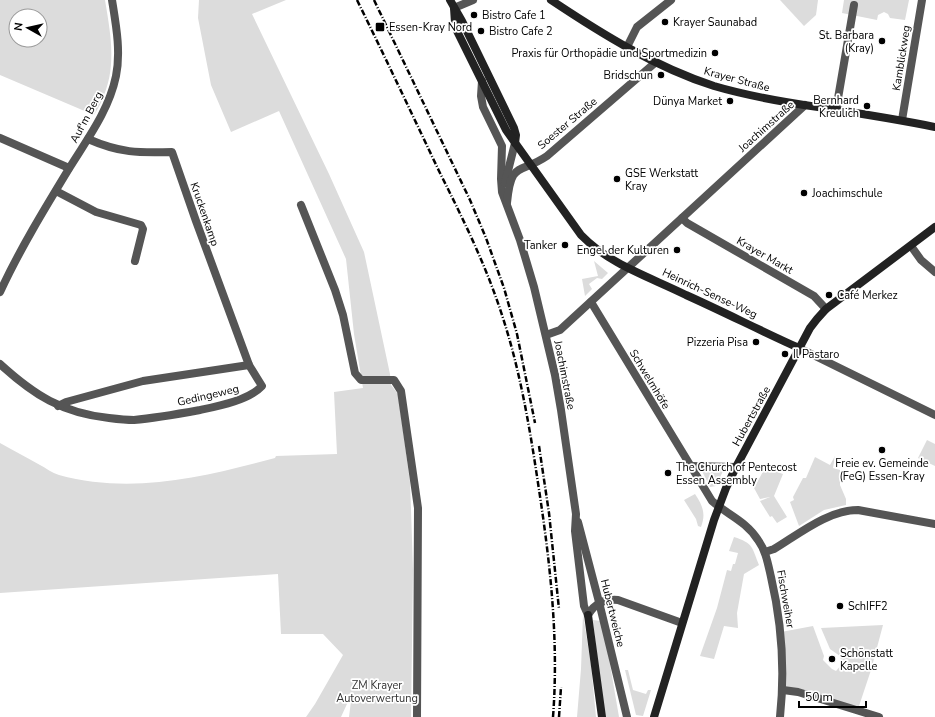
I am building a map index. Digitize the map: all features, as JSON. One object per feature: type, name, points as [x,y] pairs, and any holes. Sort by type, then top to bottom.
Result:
[{"type":"main road","name":"Heinrich-Sense-Weg","points":[[450,0],[462,21],[514,128],[516,135],[515,143]]},
{"type":"main road","name":"Krayer Straße","points":[[551,0],[595,29],[627,47],[683,74],[715,86],[754,96],[902,120],[935,127]]},
{"type":"main road","name":"Heinrich-Sense-Weg","points":[[454,8],[456,28],[506,130],[581,236],[590,245],[613,261],[750,324],[787,338],[800,348]]},
{"type":"main road","name":"Hubertstraße","points":[[654,717],[719,507],[736,467],[810,328],[826,309],[935,227]]},
{"type":"main road","name":"Joachimstraße","points":[[588,615],[602,717]]},
{"type":"street","name":"Auf'm Berg","points":[[0,292],[22,248],[69,168],[88,139],[108,102],[118,62],[117,36],[112,0]]},
{"type":"street","points":[[454,8],[473,0]]},
{"type":"street","points":[[627,47],[638,27],[671,0]]},
{"type":"street","name":"Kamblickweg","points":[[902,120],[922,0]]},
{"type":"street","points":[[836,110],[854,5]]},
{"type":"street","name":"Soester Straße","points":[[507,206],[511,177],[519,169],[547,156],[656,62]]},
{"type":"street","name":"Heinrich-Sense-Weg","points":[[482,81],[481,96],[483,107],[502,146],[502,154]]},
{"type":"street","name":"Joachimstraße","points":[[588,615],[584,606],[575,531],[576,514],[561,410],[546,335],[560,330],[805,105]]},
{"type":"street","points":[[0,138],[69,168]]},
{"type":"street","name":"Kruckenkamp","points":[[88,139],[118,150],[172,152],[249,365]]},
{"type":"street","name":"Soester Straße","points":[[507,206],[505,186],[506,177],[515,143]]},
{"type":"street","name":"Soester Straße","points":[[502,154],[502,192],[520,240],[546,335]]},
{"type":"street","points":[[56,191],[96,212],[140,225],[143,229],[143,233],[135,261]]},
{"type":"street","points":[[301,205],[335,290],[343,315],[356,373],[361,380],[394,380],[401,390],[418,508],[417,717]]},
{"type":"street","name":"Krayer Markt","points":[[682,218],[687,223],[814,296],[826,309]]},
{"type":"street","points":[[911,246],[921,260],[935,272]]},
{"type":"street","name":"Schwelmhöfe","points":[[591,302],[712,501],[719,507]]},
{"type":"street","points":[[816,307],[826,309]]},
{"type":"street","name":"Heinrich-Sense-Weg","points":[[800,348],[935,415]]},
{"type":"street","name":"Gedingeweg","points":[[0,364],[34,393],[58,406],[75,412],[98,417],[133,420],[166,416],[207,408],[247,397],[256,392],[262,386],[249,365],[143,381],[66,402],[58,406]]},
{"type":"street","points":[[691,466],[736,467]]},
{"type":"street","name":"Fischweiher","points":[[719,507],[740,520],[758,539],[765,552],[776,598],[783,655],[783,690],[780,717]]},
{"type":"street","points":[[765,552],[774,549],[833,514],[849,510],[858,510],[935,524]]},
{"type":"street","name":"Hubertweiche","points":[[576,514],[627,717]]},
{"type":"street","points":[[588,615],[599,602],[611,599],[618,600],[682,623]]},
{"type":"street","points":[[783,690],[798,692],[878,717]]},
{"type":"green space","points":[[0,0],[105,0],[111,48],[110,71],[103,98],[94,115],[0,75]]},
{"type":"green space","name":"ZM Krayer Autoverwertung","points":[[199,0],[286,0],[252,14],[329,174],[364,252],[390,374],[391,385],[398,394],[410,482],[413,570],[411,717],[349,717],[352,693],[341,717],[306,717],[343,655],[323,634],[281,634],[278,574],[0,593],[0,443],[51,472],[86,481],[141,483],[195,477],[275,458],[276,456],[337,454],[334,392],[363,388],[354,334],[346,259],[279,111],[231,132],[211,85],[198,18]]},
{"type":"green space","points":[[780,0],[818,0],[816,15],[804,26]]},
{"type":"green space","points":[[844,0],[909,0],[905,20],[890,18],[888,14],[884,12],[878,15],[877,20],[842,13]]},
{"type":"green space","points":[[594,261],[608,273],[602,279],[597,278],[589,284],[592,289],[585,296],[582,279],[598,276]]},
{"type":"green space","points":[[927,440],[935,444],[935,466],[918,458]]},
{"type":"green space","points":[[835,456],[833,468],[840,470],[840,485],[846,499],[846,505],[824,510],[799,526],[790,502],[794,500],[793,497],[803,478],[806,478],[815,457],[830,465]]},
{"type":"green space","points":[[765,468],[783,474],[774,496],[787,517],[777,523],[772,516],[770,517],[760,501],[770,497],[760,499],[754,488]]},
{"type":"green space","points":[[702,471],[723,471],[716,486],[710,487]]},
{"type":"green space","points":[[695,494],[703,510],[703,522],[701,527],[698,526],[696,519],[684,500]]},
{"type":"green space","points":[[734,537],[745,541],[751,546],[759,565],[744,574],[737,613],[738,628],[724,626],[714,659],[700,656],[717,608],[727,570],[731,571],[733,564],[735,564],[738,553],[729,551]]},
{"type":"green space","points":[[583,614],[591,665],[596,717],[577,717],[581,669]]},
{"type":"green space","points":[[593,620],[601,621],[619,717],[604,717]]},
{"type":"green space","points":[[883,625],[871,670],[858,709],[784,690],[781,632],[813,626],[824,656],[823,660],[836,671],[842,664],[840,656],[830,649],[821,628]]},
{"type":"green space","points":[[625,670],[628,670],[633,690],[646,694],[648,690],[651,690],[643,716],[636,715]]},
{"type":"railway","points":[[357,0],[479,254],[506,328],[518,372],[531,438],[550,571],[555,658],[553,717]]},
{"type":"railway","points":[[374,0],[470,200],[486,238],[504,288],[517,334],[535,423]]},
{"type":"railway","points":[[539,446],[549,513],[559,609]]},
{"type":"railway","points":[[559,717],[561,687]]},
{"type":"place","name":"Bistro Cafe 1","points":[[474,15]]},
{"type":"place","name":"Krayer Saunabad","points":[[665,22]]},
{"type":"place","name":"Essen-Kray Nord","points":[[380,27]]},
{"type":"place","name":"Bistro Cafe 2","points":[[481,31]]},
{"type":"place","name":"St. Barbara (Kray)","points":[[882,41]]},
{"type":"place","name":"Praxis für Orthopädie und Sportmedizin","points":[[715,53]]},
{"type":"place","name":"Bridschun","points":[[661,75]]},
{"type":"place","name":"Dünya Market","points":[[730,101]]},
{"type":"place","name":"Bernhard Kreulich","points":[[867,106]]},
{"type":"place","name":"GSE Werkstatt Kray","points":[[617,179]]},
{"type":"place","name":"Joachimschule","points":[[804,193]]},
{"type":"place","name":"Tanker","points":[[565,245]]},
{"type":"place","name":"Engel der Kulturen","points":[[677,250]]},
{"type":"place","name":"Café Merkez","points":[[829,295]]},
{"type":"place","name":"Pizzeria Pisa","points":[[756,342]]},
{"type":"place","name":"Il Pastaro","points":[[785,354]]},
{"type":"place","name":"Freie ev. Gemeinde (FeG) Essen-Kray","points":[[882,450]]},
{"type":"place","name":"The Church of Pentecost Essen Assembly","points":[[668,473]]},
{"type":"place","name":"SchIFF2","points":[[840,606]]},
{"type":"place","name":"Schönstatt Kapelle","points":[[832,659]]}]
